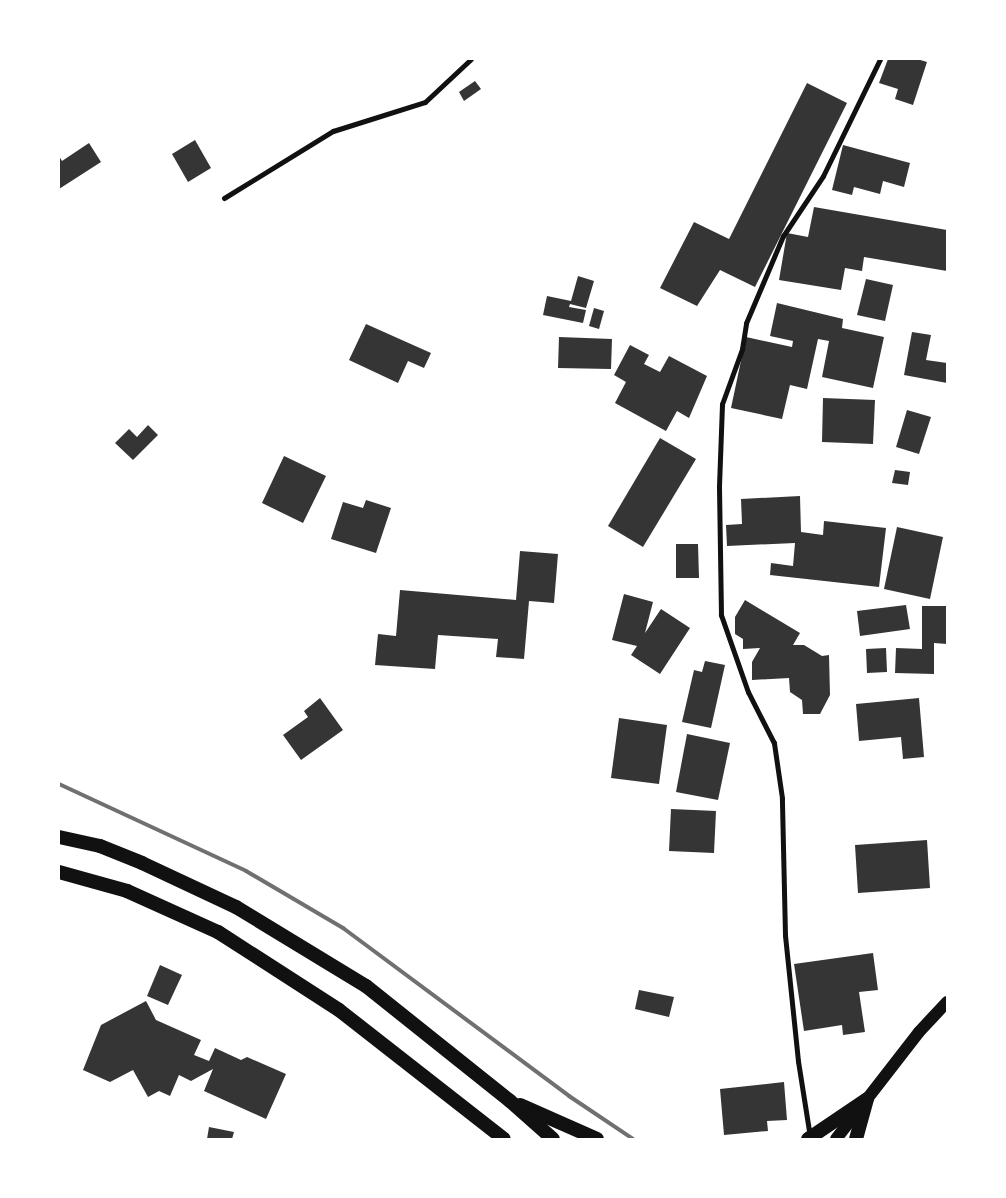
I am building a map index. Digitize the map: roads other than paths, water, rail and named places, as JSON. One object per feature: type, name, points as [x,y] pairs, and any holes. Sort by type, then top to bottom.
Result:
[{"type":"highway","points":[[59,836],[100,846],[142,863],[236,907],[366,986],[510,1101],[553,1139]]},
{"type":"highway","points":[[59,872],[128,891],[218,932],[339,1010],[504,1139]]},
{"type":"highway","points":[[809,1138],[867,1100]]},
{"type":"highway","points":[[856,1139],[867,1100]]},
{"type":"highway","points":[[510,1101],[597,1139]]},
{"type":"main road","points":[[836,1139],[920,1032],[947,1002]]},
{"type":"street","points":[[224,198],[333,132],[425,102],[471,59]]},
{"type":"street","points":[[809,1138],[798,1061],[785,935],[782,798],[774,744],[748,692],[721,615],[719,486],[722,404],[742,349],[746,324],[783,236],[823,176],[880,59]]},
{"type":"railway","points":[[59,784],[246,871],[343,928],[569,1096],[633,1139]]}]
